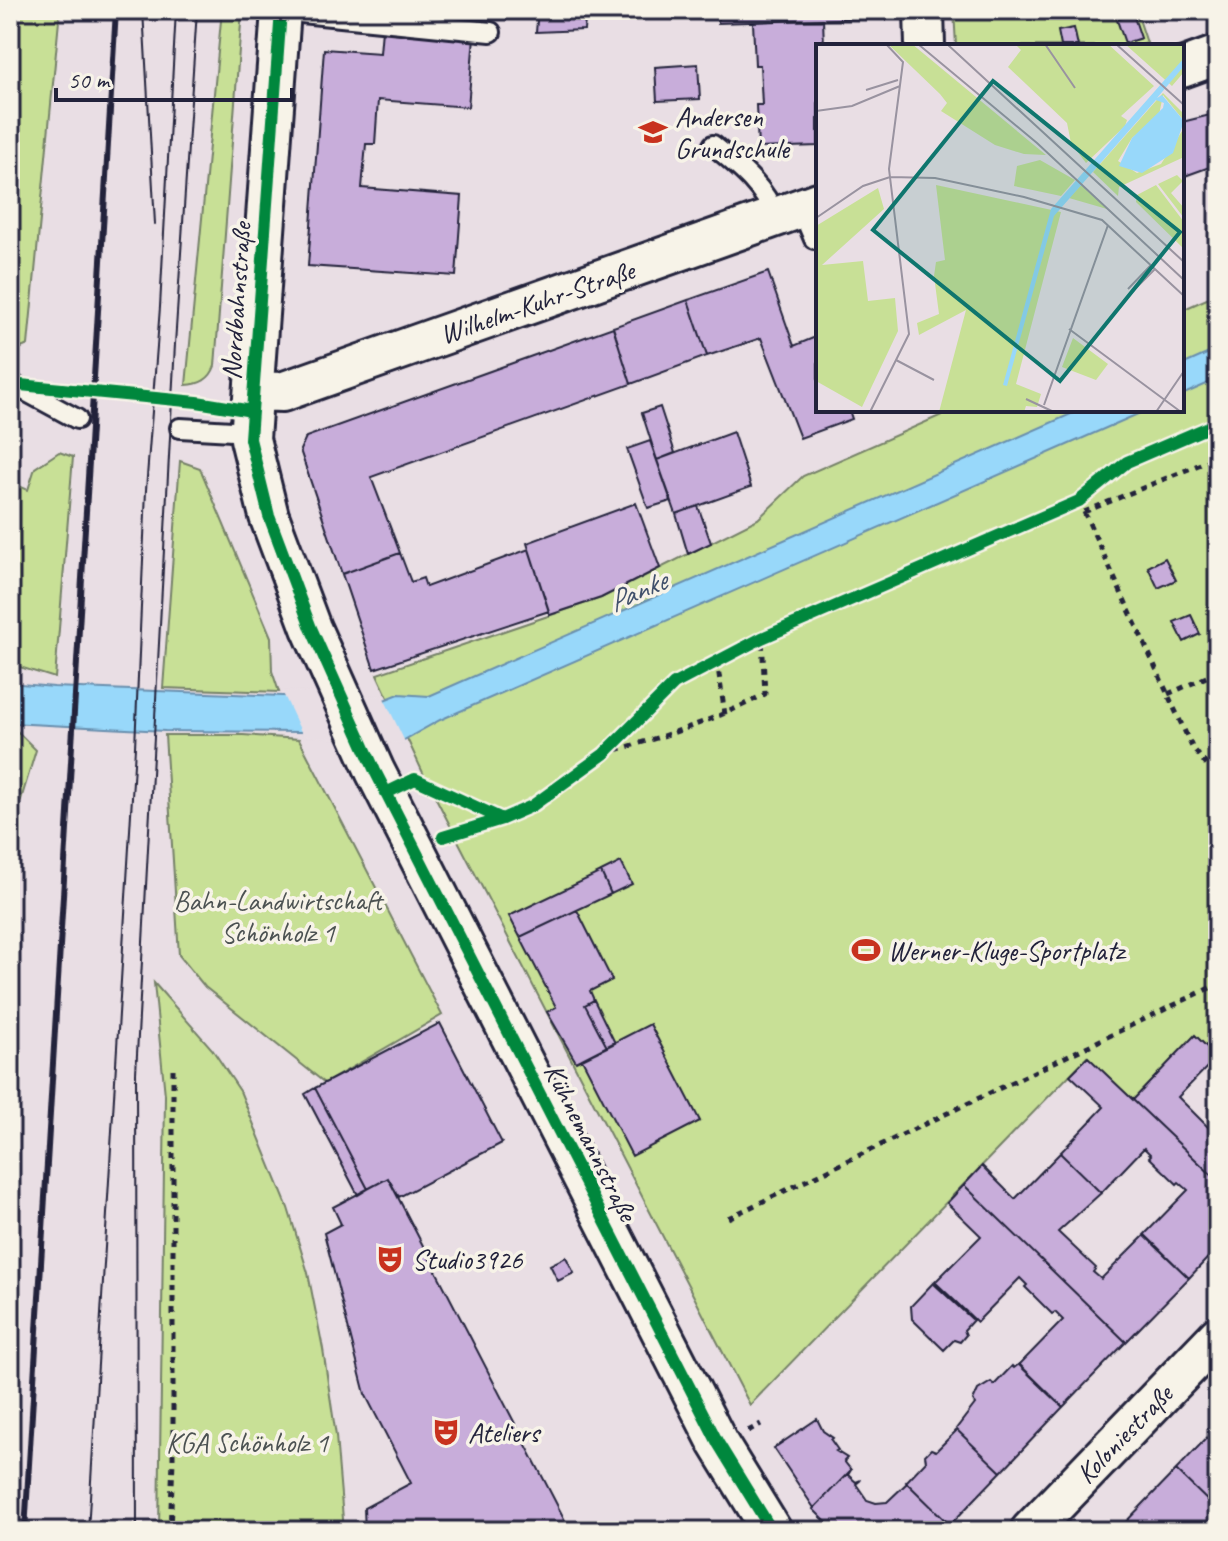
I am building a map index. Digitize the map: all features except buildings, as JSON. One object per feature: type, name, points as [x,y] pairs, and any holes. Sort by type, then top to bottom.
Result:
[{"type":"street","name":"Nordbahnstraße","points":[[281,10],[250,432],[269,516],[331,677]]},
{"type":"street","points":[[924,10],[925,44]]},
{"type":"street","points":[[1184,67],[1218,55]]},
{"type":"street","name":"Wilhelm-Kuhr-Straße","points":[[254,391],[282,392],[802,217]]},
{"type":"street","name":"Kühnemannstraße","points":[[331,677],[381,782],[718,1443],[772,1531]]},
{"type":"street","name":"Koloniestraße","points":[[1030,1531],[1218,1336]]},
{"type":"lane","points":[[281,10],[491,32]]},
{"type":"lane","points":[[713,145],[758,184],[768,198],[802,217]]},
{"type":"lane","points":[[14,385],[77,419]]},
{"type":"lane","points":[[180,428],[250,432]]},
{"type":"path","points":[[443,837],[502,819],[532,806],[604,754],[674,684],[717,661],[762,638],[1079,501],[1127,462],[1218,423]]},
{"type":"path","points":[[1084,512],[1218,457]]},
{"type":"path","points":[[1079,501],[1192,747],[1218,779]]},
{"type":"path","points":[[604,754],[725,715],[765,694],[762,638]]},
{"type":"path","points":[[717,661],[725,715]]},
{"type":"path","points":[[1168,694],[1218,672]]},
{"type":"path","points":[[381,782],[415,779],[502,819]]},
{"type":"path","points":[[728,1218],[1218,984]]},
{"type":"path","points":[[170,1531],[173,1461],[173,1069]]},
{"type":"path","points":[[748,1431],[761,1424]]},
{"type":"green space","points":[[10,10],[60,10],[28,345],[10,353]]},
{"type":"green space","points":[[222,10],[242,10],[215,366],[204,380],[186,385]]},
{"type":"green space","points":[[954,10],[1136,10],[1147,43],[1144,44],[956,44]]},
{"type":"green space","name":"Werner-Kluge-Sportplatz","points":[[1218,294],[1218,1044],[1212,1051],[1195,1036],[1133,1100],[1087,1057],[750,1405],[424,775],[377,674],[601,598],[758,519],[803,476],[948,412],[1184,412],[1184,309]]},
{"type":"green space","points":[[59,452],[73,457],[55,678],[10,664],[10,482],[28,490],[35,468]]},
{"type":"green space","points":[[180,461],[200,468],[271,637],[272,671],[279,692],[163,688]]},
{"type":"green space","points":[[10,730],[16,730],[36,750],[10,836]]},
{"type":"green space","name":"Bahn-Landwirtschaft Schönholz 1","points":[[165,735],[299,739],[442,1015],[325,1083],[205,987],[179,955]]},
{"type":"green space","name":"KGA Schönholz 1","points":[[154,983],[212,1049],[240,1091],[288,1208],[308,1273],[323,1349],[336,1436],[344,1531],[159,1531],[165,1095]]},
{"type":"water","points":[[1218,349],[1218,379],[1184,394],[1184,364]]},
{"type":"water","points":[[1075,412],[1142,412],[440,720],[404,740],[301,732],[165,731],[10,723],[10,683],[384,700],[399,694],[429,696]]},
{"type":"pier","points":[[282,691],[383,696],[406,744],[303,736]]},
{"type":"tram line","points":[[143,10],[155,224]]},
{"type":"tram line","points":[[88,1531],[176,10]]},
{"type":"tram line","points":[[137,1531],[136,1073],[175,344],[197,10]]},
{"type":"railway","points":[[25,1531],[116,10]]},
{"type":"cycle path","points":[[281,10],[250,439],[269,516],[311,628],[375,771],[718,1443],[772,1531]]},
{"type":"cycle path","points":[[10,384],[197,402],[252,411]]},
{"type":"cycle path","points":[[443,837],[502,819],[532,806],[604,754],[674,684],[762,638],[1079,501],[1127,462],[1218,423]]},
{"type":"cycle path","points":[[386,793],[415,779],[502,819]]},
{"type":"place","name":"Andersen Grundschule","points":[[653,132]]},
{"type":"place","name":"Werner-Kluge-Sportplatz","points":[[866,950]]},
{"type":"place","name":"Studio3926","points":[[390,1259]]},
{"type":"place","name":"Ateliers","points":[[446,1432]]},
{"type":"water label","name":"Panke","points":[[637,591]]}]
